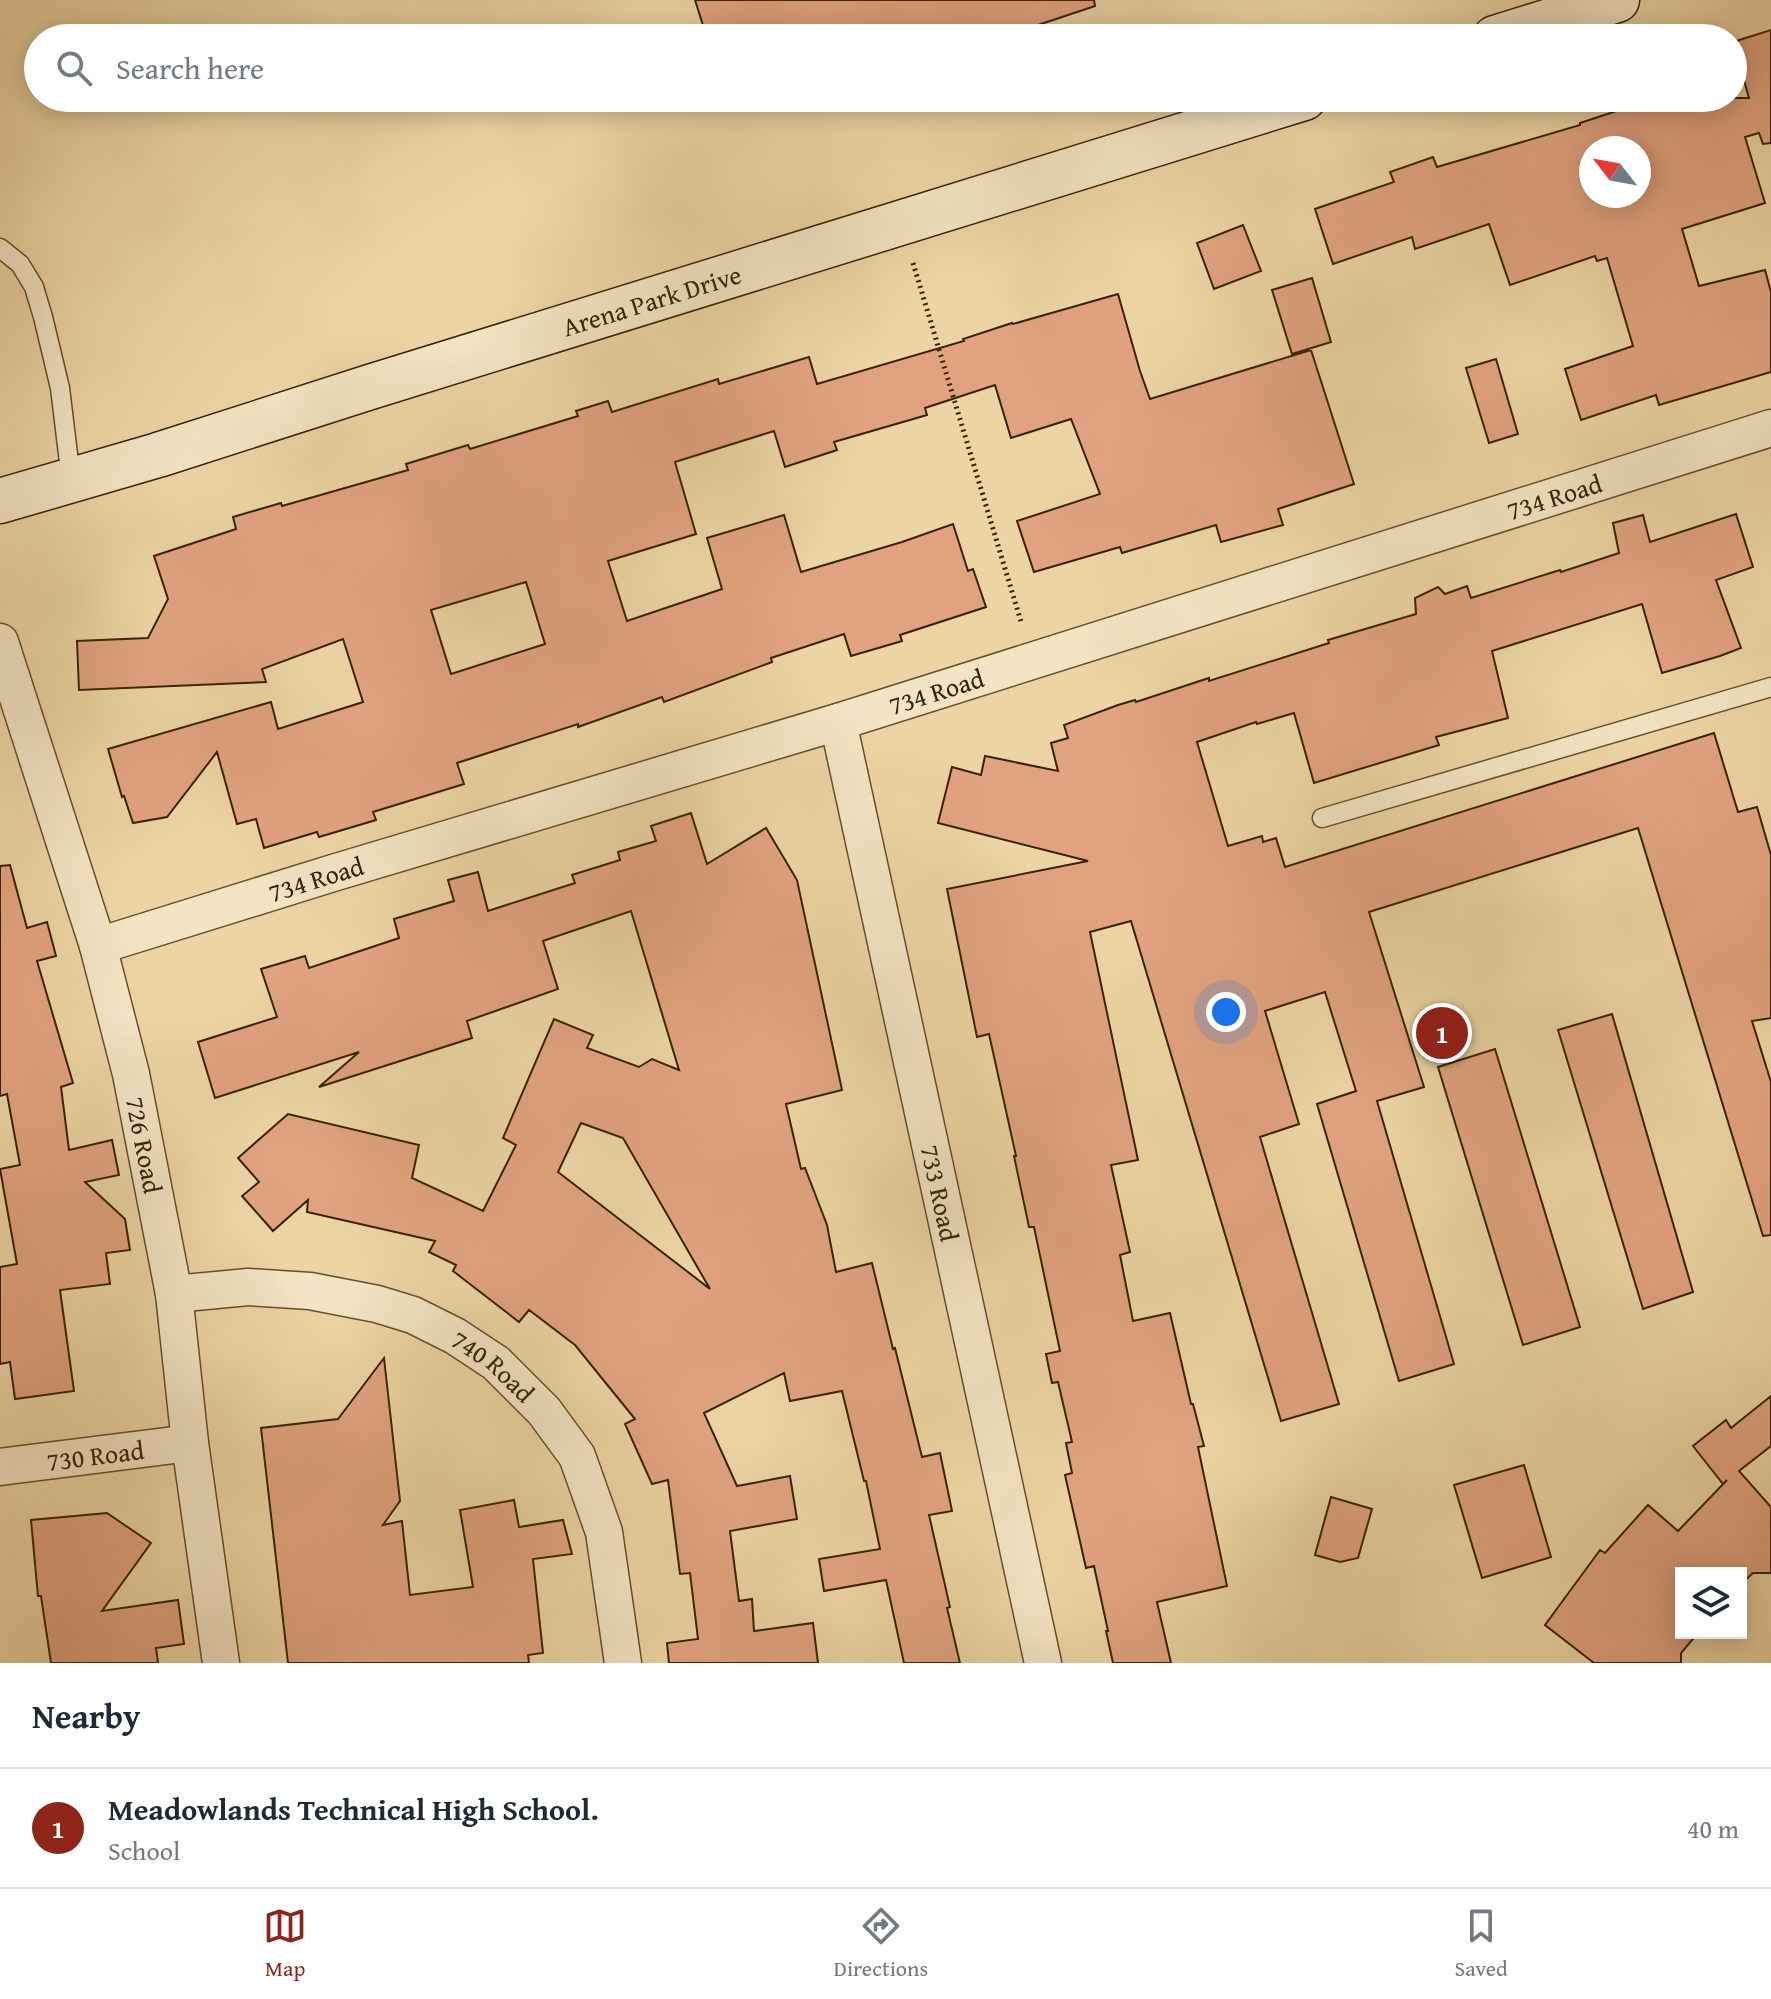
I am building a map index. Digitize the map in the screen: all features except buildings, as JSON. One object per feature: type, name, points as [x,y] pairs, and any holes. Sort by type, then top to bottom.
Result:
[{"type":"street","points":[[1540,24],[1617,0]]},
{"type":"street","name":"Arena Park Drive","points":[[0,501],[158,455],[1259,112]]},
{"type":"street","name":"734 Road","points":[[98,946],[838,722],[1771,428]]},
{"type":"street","name":"726 Road","points":[[0,642],[98,946],[131,1074],[174,1294],[190,1443],[221,1663]]},
{"type":"street","name":"733 Road","points":[[838,722],[1043,1663]]},
{"type":"street","name":"740 Road","points":[[174,1294],[248,1287],[310,1291],[377,1304],[413,1315],[455,1336],[496,1363],[544,1411],[577,1456],[604,1532],[623,1663]]},
{"type":"street","name":"730 Road","points":[[0,1467],[190,1443]]},
{"type":"lane","points":[[0,248],[20,264],[34,287],[60,388],[71,479]]},
{"type":"lane","points":[[1322,818],[1771,687]]},
{"type":"path","points":[[901,223],[1033,660]]},
{"type":"place","name":"Meadowlands Technical High School.","points":[[1442,1033]]}]
